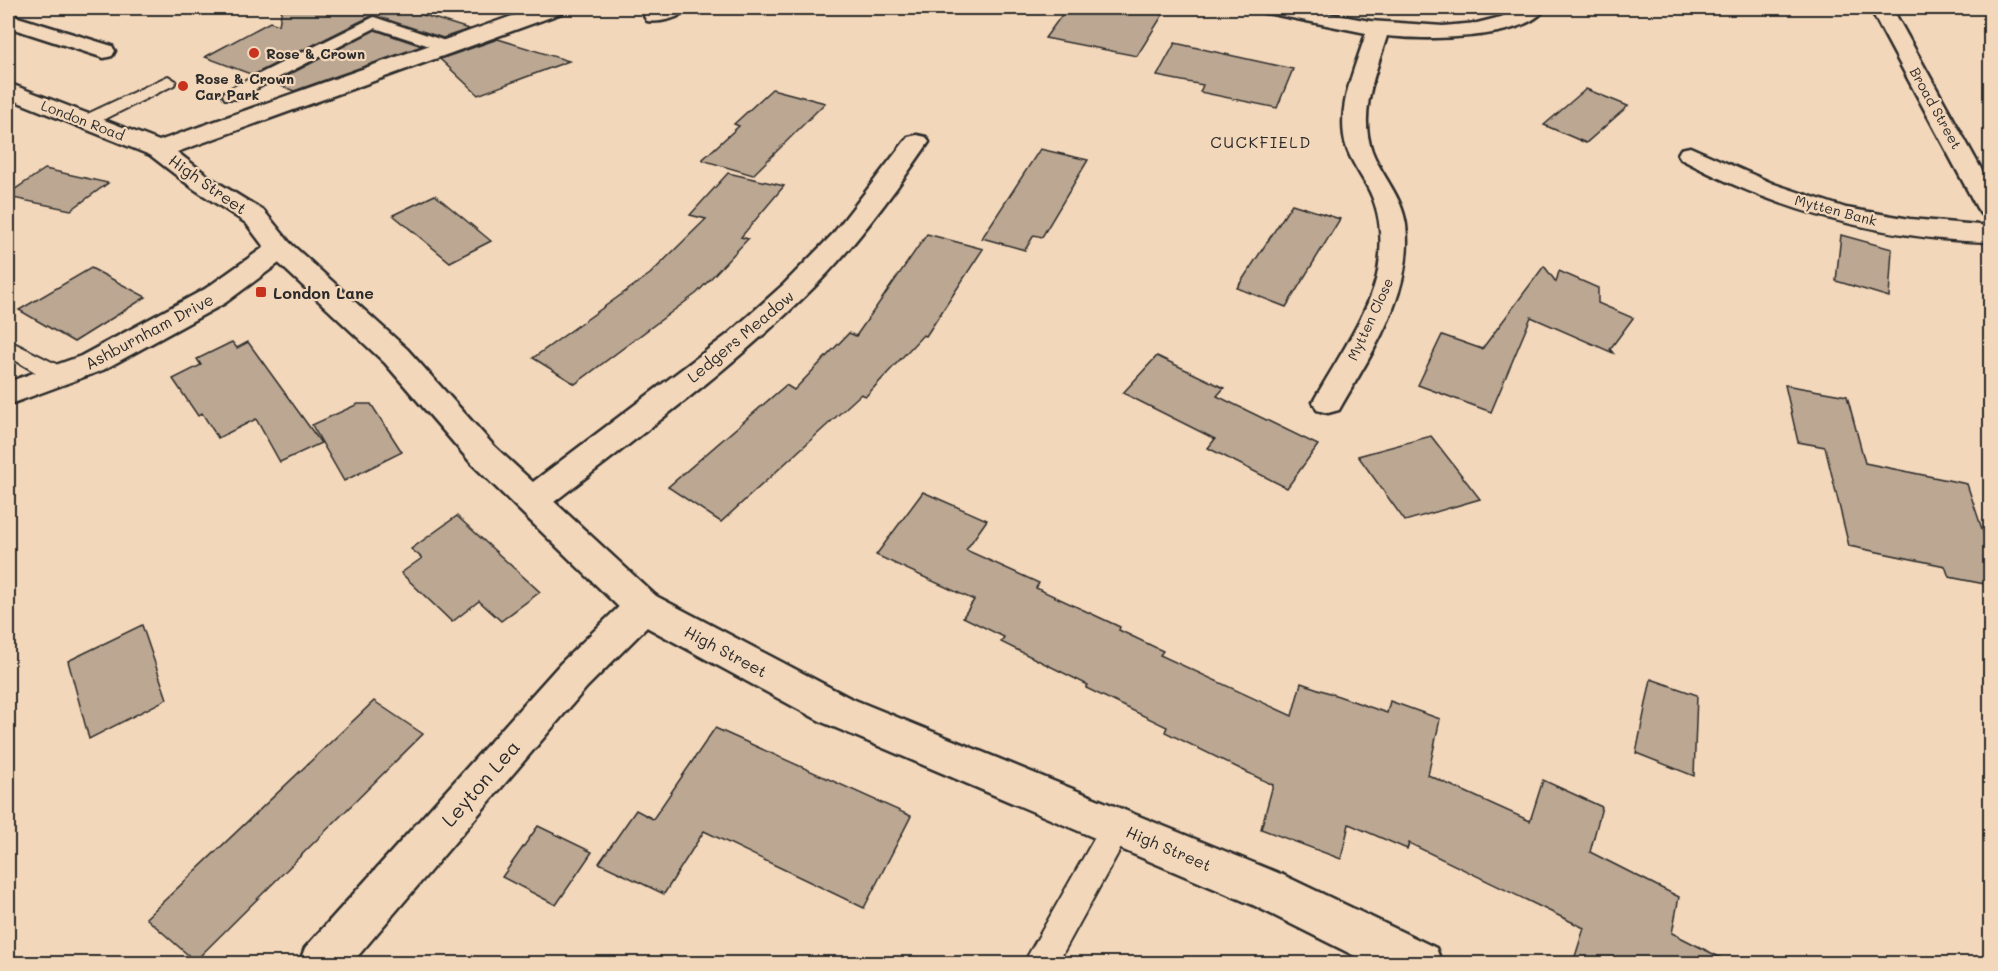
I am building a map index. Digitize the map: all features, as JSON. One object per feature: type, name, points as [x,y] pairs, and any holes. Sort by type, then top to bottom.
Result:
[{"type":"street","points":[[159,150],[554,8]]},
{"type":"street","points":[[655,16],[678,8]]},
{"type":"street","points":[[1272,8],[1378,27],[1432,32],[1472,32],[1500,26],[1535,8]]},
{"type":"street","name":"Broad Street","points":[[1881,8],[1990,208]]},
{"type":"street","points":[[8,20],[104,51]]},
{"type":"street","name":"Mytten Close","points":[[1328,402],[1361,342],[1391,274],[1392,220],[1383,192],[1361,152],[1354,132],[1354,112],[1378,27]]},
{"type":"street","name":"London Road","points":[[8,90],[159,150]]},
{"type":"street","name":"Ledgers Meadow","points":[[533,500],[737,342],[794,291],[842,241],[917,142]]},
{"type":"street","name":"High Street","points":[[159,150],[202,184],[255,217],[280,249],[396,356],[483,454],[643,607],[836,710],[1268,890],[1420,963]]},
{"type":"street","name":"Mytten Bank","points":[[1690,154],[1729,176],[1829,212],[1899,226],[1990,234]]},
{"type":"street","name":"Ashburnham Drive","points":[[8,394],[92,363],[215,296],[280,249]]},
{"type":"street","name":"Leyton Lea","points":[[321,963],[574,675],[643,607]]},
{"type":"lane","points":[[231,95],[374,22],[448,47]]},
{"type":"lane","points":[[87,122],[168,81]]},
{"type":"lane","points":[[8,347],[60,376]]},
{"type":"lane","points":[[1039,963],[1118,826]]},
{"type":"building","points":[[282,8],[401,8],[469,29],[443,38],[373,15],[253,75],[205,57],[270,22],[279,25]]},
{"type":"building","points":[[1067,8],[1094,8],[1121,13],[1128,8],[1167,8],[1137,56],[1045,38]]},
{"type":"building","points":[[375,30],[422,46],[294,91],[273,83]]},
{"type":"building","points":[[498,39],[569,61],[478,95],[440,59]]},
{"type":"building","points":[[1175,43],[1293,69],[1277,108],[1200,92],[1203,85],[1157,76]]},
{"type":"building","points":[[772,89],[825,103],[753,175],[702,160],[739,126],[734,124]]},
{"type":"building","points":[[1586,89],[1628,106],[1586,143],[1544,125]]},
{"type":"building","points":[[1040,149],[1088,160],[1042,237],[1034,235],[1025,250],[982,238]]},
{"type":"building","points":[[45,169],[108,183],[71,210],[8,197],[8,194]]},
{"type":"building","points":[[728,173],[784,186],[741,237],[748,239],[697,293],[575,384],[533,358],[650,274],[706,219],[690,215]]},
{"type":"building","points":[[435,195],[491,241],[450,262],[393,215]]},
{"type":"building","points":[[1292,204],[1340,219],[1286,307],[1237,288]]},
{"type":"building","points":[[927,234],[983,249],[926,336],[923,335],[866,396],[861,394],[721,522],[668,487],[786,385],[794,390],[849,333],[856,336]]},
{"type":"building","points":[[1841,235],[1892,249],[1889,297],[1836,281]]},
{"type":"building","points":[[1544,266],[1556,282],[1559,271],[1598,288],[1598,303],[1633,318],[1610,349],[1613,353],[1531,317],[1491,412],[1418,385],[1442,335],[1482,349]]},
{"type":"building","points":[[91,268],[146,297],[74,342],[19,310]]},
{"type":"building","points":[[232,342],[237,348],[248,342],[321,443],[280,462],[256,419],[218,438],[202,413],[198,416],[173,379],[201,365],[197,359]]},
{"type":"building","points":[[1157,356],[1224,388],[1217,396],[1318,445],[1287,488],[1208,448],[1215,439],[1123,393]]},
{"type":"building","points":[[1785,385],[1847,396],[1865,463],[1967,484],[1990,553],[1990,585],[1949,577],[1945,566],[1849,546],[1825,447],[1798,442]]},
{"type":"building","points":[[358,404],[371,404],[402,452],[344,481],[312,425]]},
{"type":"building","points":[[1431,436],[1480,499],[1405,521],[1358,456]]},
{"type":"building","points":[[923,492],[987,520],[966,550],[1039,583],[1036,588],[1120,627],[1119,630],[1163,651],[1160,655],[1292,716],[1301,683],[1387,713],[1390,701],[1440,719],[1428,775],[1530,821],[1543,780],[1602,807],[1590,852],[1679,897],[1672,933],[1731,963],[1573,963],[1584,928],[1409,843],[1407,849],[1349,824],[1341,859],[1261,829],[1273,785],[1165,732],[1167,727],[1086,688],[1088,685],[1001,642],[1004,637],[963,617],[974,600],[876,555]]},
{"type":"building","points":[[457,516],[540,592],[501,621],[479,601],[452,622],[401,573],[422,558],[411,549]]},
{"type":"building","points":[[142,625],[167,699],[89,739],[68,661]]},
{"type":"building","points":[[1651,679],[1697,695],[1694,776],[1636,753]]},
{"type":"building","points":[[374,701],[423,734],[195,961],[146,918]]},
{"type":"building","points":[[715,728],[911,816],[864,908],[704,831],[664,894],[599,863],[636,810],[653,819]]},
{"type":"building","points":[[538,826],[592,852],[556,905],[502,877]]},
{"type":"place","name":"Rose & Crown","points":[[254,53]]},
{"type":"place","name":"Rose & Crown Car Park","points":[[183,86]]},
{"type":"place","name":"London Lane","points":[[261,292]]},
{"type":"district","name":"CUCKFIELD","points":[[1261,141]]}]
